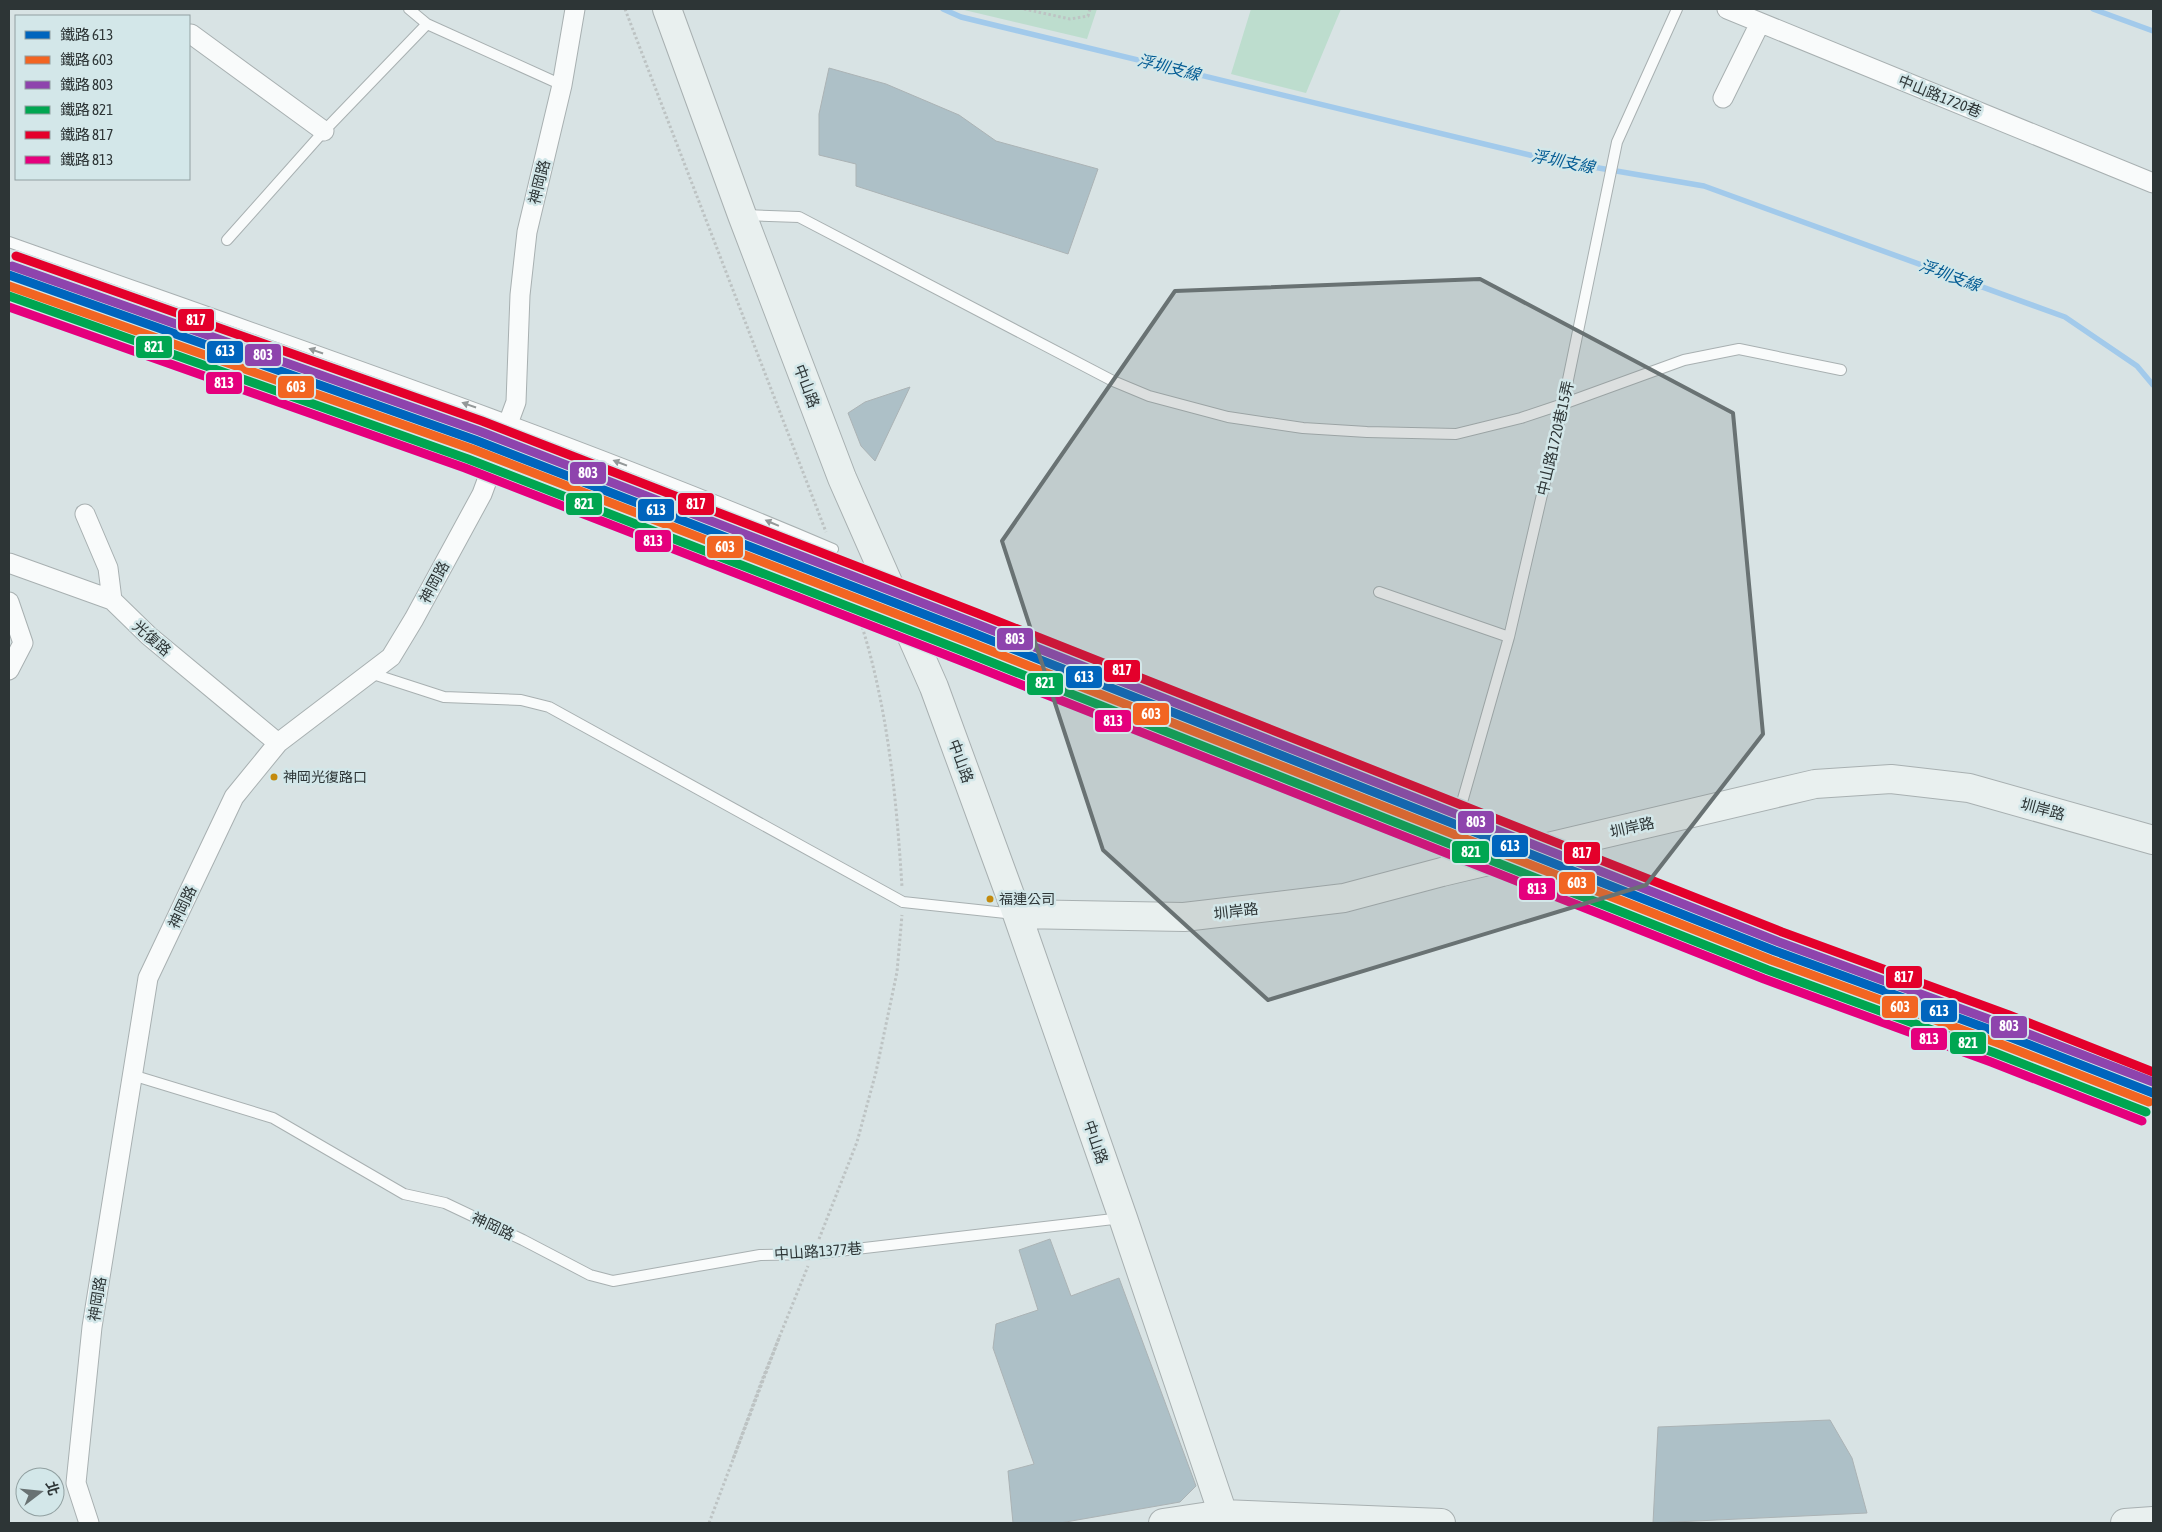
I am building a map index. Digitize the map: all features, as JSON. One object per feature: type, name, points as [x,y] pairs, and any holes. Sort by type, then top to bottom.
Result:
[{"type":"street","name":"神岡路","points":[[88,1523],[76,1484],[92,1326],[148,978],[234,797],[278,744],[391,657],[414,619],[482,494],[516,402],[520,295],[527,232],[562,85],[575,9]]},
{"type":"street","name":"中山路","points":[[667,9],[742,215],[842,478],[934,686],[1017,914],[1225,1519]]},
{"type":"street","name":"中山路1720巷","points":[[1727,9],[2153,183]]},
{"type":"street","points":[[1723,98],[1760,23]]},
{"type":"street","points":[[191,34],[324,131]]},
{"type":"street","points":[[85,514],[108,568],[112,600]]},
{"type":"street","name":"光復路","points":[[9,563],[112,600],[149,636],[278,744]]},
{"type":"street","points":[[9,602],[23,643],[9,670]]},
{"type":"street","name":"圳岸路","points":[[1017,914],[1184,916],[1344,898],[1442,872],[1815,784],[1891,779],[1969,788],[2153,840]]},
{"type":"street","points":[[1163,1523],[1225,1519],[1442,1523]]},
{"type":"street","points":[[2125,1523],[2153,1521]]},
{"type":"lane","points":[[408,9],[427,24],[562,85]]},
{"type":"lane","name":"中山路1720巷15弄","points":[[1442,872],[1509,637],[1563,404],[1617,142],[1677,9]]},
{"type":"lane","points":[[227,240],[324,131],[427,24]]},
{"type":"lane","points":[[742,215],[799,218],[1113,381],[1149,396],[1228,417],[1303,428],[1456,434],[1521,418],[1684,360],[1739,349],[1840,370]]},
{"type":"lane","points":[[9,242],[510,420],[760,518],[833,549]]},
{"type":"lane","points":[[9,287],[495,460],[852,596]]},
{"type":"lane","points":[[1379,592],[1509,637]]},
{"type":"lane","points":[[370,674],[444,698],[521,700],[549,707],[903,902],[1017,914]]},
{"type":"lane","name":"神岡路","points":[[132,1075],[273,1118],[404,1194],[445,1203],[523,1240]]},
{"type":"lane","name":"中山路1377巷","points":[[523,1240],[590,1275],[613,1281],[760,1255],[813,1254],[1123,1218]]},
{"type":"path","points":[[625,9],[811,492]]},
{"type":"path","points":[[1024,9],[1070,19],[1088,16],[1090,9]]},
{"type":"path","points":[[813,1254],[857,1142],[876,1072],[897,972],[903,902],[893,775],[881,694],[866,635]]},
{"type":"path","points":[[779,1338],[733,1459],[762,1380],[779,1338],[803,1280]]},
{"type":"path","points":[[708,1523],[779,1338]]},
{"type":"highlighted area","points":[[1480,279],[1733,413],[1763,734],[1646,885],[1268,1000],[1103,850],[1002,541],[1175,291]]},
{"type":"green space","points":[[960,9],[1097,9],[1087,39]]},
{"type":"green space","points":[[1251,9],[1341,9],[1306,93],[1231,74]]},
{"type":"building","points":[[829,68],[886,84],[959,115],[996,141],[1098,169],[1068,254],[856,186],[856,164],[819,155],[819,114]]},
{"type":"building","points":[[910,387],[875,461],[861,446],[848,413],[865,402]]},
{"type":"building","points":[[1050,1239],[1071,1296],[1119,1278],[1196,1486],[1180,1502],[1060,1523],[1013,1523],[1008,1471],[1034,1464],[993,1348],[996,1324],[1038,1310],[1019,1250]]},
{"type":"building","points":[[1830,1420],[1852,1458],[1867,1513],[1653,1523],[1658,1427]]},
{"type":"waterway","name":"浮圳支線","points":[[943,9],[961,17],[1546,159],[1704,186],[2065,317],[2137,366],[2153,385]]},
{"type":"waterway","points":[[2093,9],[2153,31]]},
{"type":"rail line","name":"817","points":[[16,256],[482,421],[977,613],[1782,932],[2009,1015],[2153,1072]]},
{"type":"rail line","name":"803","points":[[12,266],[479,431],[974,623],[1779,942],[2153,1082]]},
{"type":"rail line","name":"613","points":[[9,275],[475,440],[970,632],[1775,951],[2002,1034],[2153,1093]]},
{"type":"rail line","name":"603","points":[[9,286],[472,449],[966,641],[1771,960],[1998,1043],[2149,1102]]},
{"type":"rail line","name":"821","points":[[9,296],[468,459],[963,651],[1768,970],[1995,1053],[2146,1112]]},
{"type":"rail line","name":"813","points":[[9,307],[465,468],[959,660],[1764,979],[1991,1062],[2142,1121]]},
{"type":"place","name":"神岡光復路口","points":[[274,777]]},
{"type":"place","name":"福連公司","points":[[990,899]]}]
